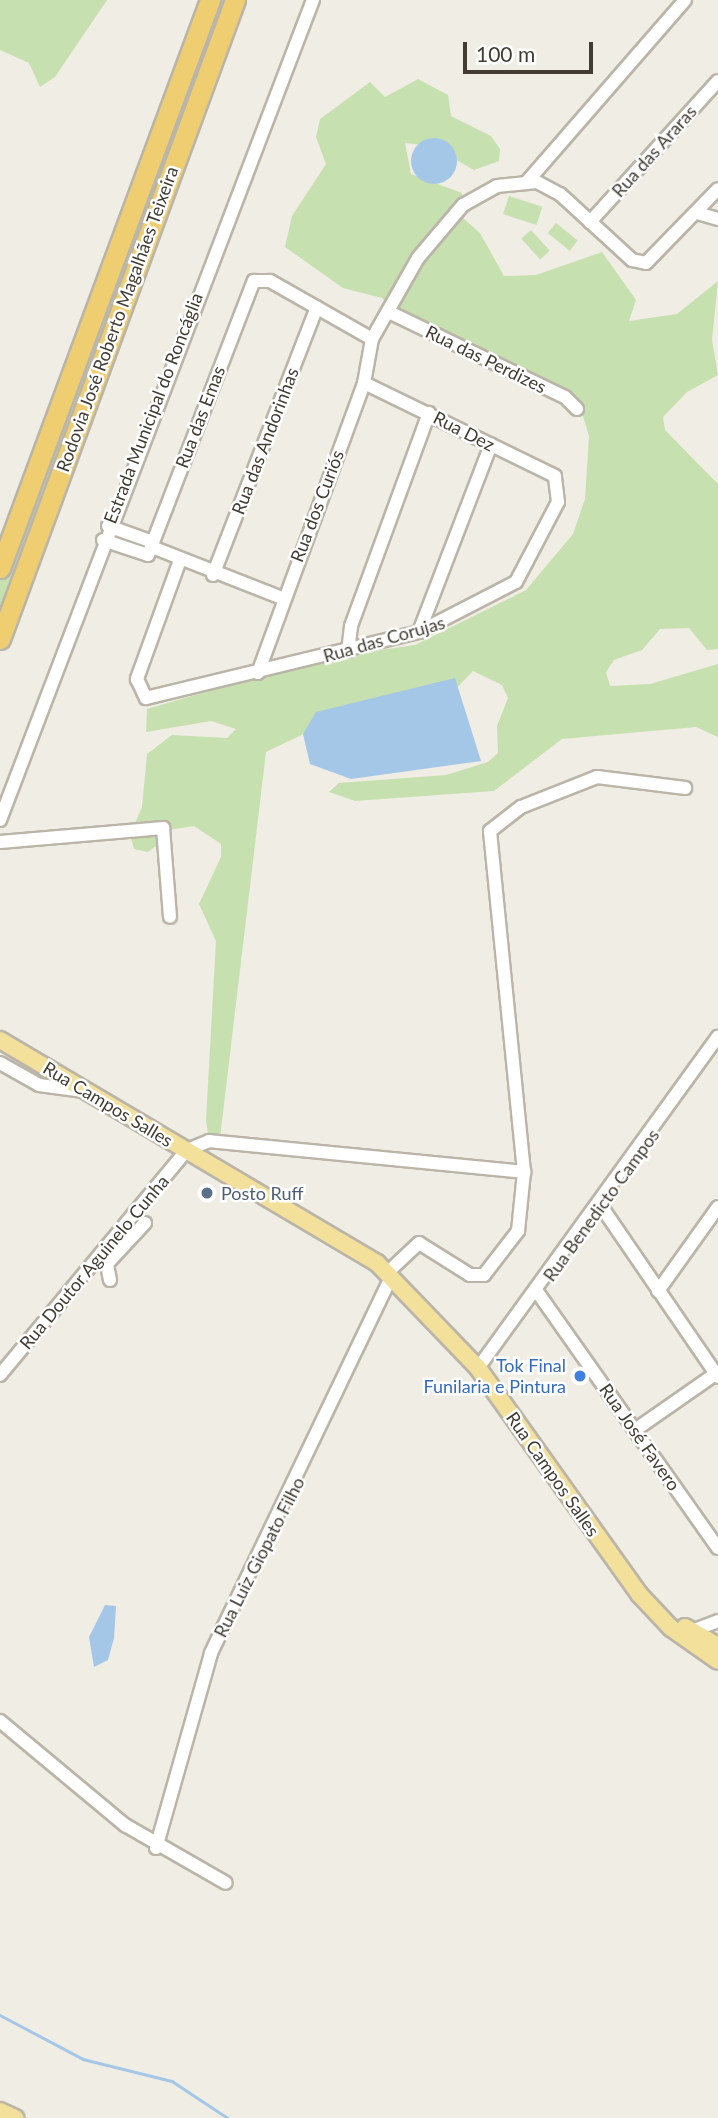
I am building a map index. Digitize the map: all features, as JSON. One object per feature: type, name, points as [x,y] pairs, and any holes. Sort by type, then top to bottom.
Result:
[{"type":"highway","name":"Rodovia José Roberto Magalhães Teixeira","points":[[0,568],[210,0]]},
{"type":"highway","name":"Rodovia José Roberto Magalhães Teixeira","points":[[0,639],[235,0]]},
{"type":"main road","name":"Rua Campos Salles","points":[[0,1040],[187,1150],[389,1275],[478,1368],[652,1608],[715,1652]]},
{"type":"main road","points":[[652,1608],[692,1631],[715,1652]]},
{"type":"main road","points":[[0,2111],[15,2118]]},
{"type":"street","name":"Estrada Municipal do Roncáglia","points":[[0,820],[108,526],[313,0]]},
{"type":"street","points":[[532,183],[685,0]]},
{"type":"street","name":"Rua das Araras","points":[[590,222],[718,81]]},
{"type":"street","points":[[317,307],[372,339],[391,313],[418,258],[463,205],[497,186],[532,183],[590,222],[638,263],[656,257],[718,190]]},
{"type":"street","points":[[697,213],[718,219]]},
{"type":"street","name":"Rua das Emas","points":[[151,548],[254,281],[270,281],[317,307]]},
{"type":"street","name":"Rua das Andorinhas","points":[[213,575],[317,307]]},
{"type":"street","name":"Rua das Perdizes","points":[[391,313],[565,397],[577,409]]},
{"type":"street","name":"Rua dos Curiós","points":[[258,673],[282,598],[363,383],[372,339]]},
{"type":"street","name":"Rua Dez","points":[[363,383],[555,477],[559,485]]},
{"type":"street","points":[[348,651],[351,626],[429,413]]},
{"type":"street","points":[[419,632],[491,444]]},
{"type":"street","name":"Rua das Corujas","points":[[180,560],[137,679],[140,694],[152,698],[419,632],[516,582],[558,502],[559,485]]},
{"type":"street","points":[[108,526],[213,575],[282,598]]},
{"type":"street","points":[[103,540],[151,548]]},
{"type":"street","points":[[389,1275],[418,1243],[470,1275],[484,1275],[518,1231],[524,1172],[490,831],[521,807],[597,778],[685,788]]},
{"type":"street","points":[[0,842],[163,828],[170,917]]},
{"type":"street","name":"Rua Benedicto Campos","points":[[478,1368],[538,1293],[718,1037]]},
{"type":"street","points":[[0,1063],[39,1085],[88,1091]]},
{"type":"street","points":[[187,1150],[209,1141],[524,1172]]},
{"type":"street","name":"Rua Doutor Aguinelo Cunha","points":[[0,1375],[187,1150]]},
{"type":"street","points":[[601,1206],[717,1374],[635,1430]]},
{"type":"street","points":[[658,1291],[718,1207]]},
{"type":"street","points":[[110,1280],[107,1264],[145,1223]]},
{"type":"street","name":"Rua Luiz Giopato Filho","points":[[156,1847],[211,1653],[389,1275]]},
{"type":"street","name":"Rua José Favero","points":[[538,1293],[718,1548]]},
{"type":"street","points":[[692,1631],[716,1623],[715,1652]]},
{"type":"street","points":[[0,1721],[156,1847],[226,1882]]},
{"type":"green space","points":[[0,0],[107,0],[55,77],[40,87],[29,63],[0,50]]},
{"type":"green space","points":[[216,0],[230,0],[0,620],[0,579]]},
{"type":"green space","points":[[418,79],[448,95],[451,116],[491,136],[500,149],[499,161],[474,170],[432,146],[405,143],[411,174],[462,193],[464,219],[480,233],[504,276],[536,275],[602,252],[636,300],[629,321],[677,314],[718,281],[712,340],[718,375],[687,392],[663,417],[665,430],[718,484],[718,649],[707,650],[689,628],[660,629],[642,650],[614,660],[606,672],[610,686],[650,684],[718,664],[718,737],[696,727],[562,739],[494,791],[355,801],[329,792],[339,783],[446,775],[488,762],[498,753],[497,726],[508,698],[502,685],[473,671],[450,695],[320,726],[266,752],[220,1138],[208,1134],[206,1120],[216,941],[199,904],[221,857],[221,844],[194,826],[162,831],[159,844],[148,852],[134,849],[130,835],[142,807],[147,754],[172,735],[227,738],[236,729],[211,721],[146,732],[147,709],[319,659],[415,645],[526,590],[573,534],[585,499],[589,436],[577,396],[396,315],[382,298],[343,288],[285,247],[292,216],[326,164],[316,137],[320,119],[370,82],[385,97]]},
{"type":"green space","points":[[509,196],[542,207],[536,225],[503,214]]},
{"type":"green space","points":[[556,223],[578,241],[570,251],[548,233]]},
{"type":"green space","points":[[531,230],[550,251],[540,260],[521,239]]},
{"type":"water","points":[[434,138],[450,145],[457,161],[450,177],[434,184],[418,177],[411,161],[418,145]]},
{"type":"water","points":[[455,678],[481,761],[351,779],[310,764],[303,734],[316,712]]},
{"type":"water","points":[[105,1605],[116,1606],[114,1638],[108,1660],[94,1667],[89,1637]]},
{"type":"waterway","points":[[0,2015],[83,2059],[172,2081],[228,2118]]},
{"type":"place","name":"Posto Ruff","points":[[207,1193]]},
{"type":"place","name":"Tok Final Funilaria e Pintura","points":[[580,1376]]}]
